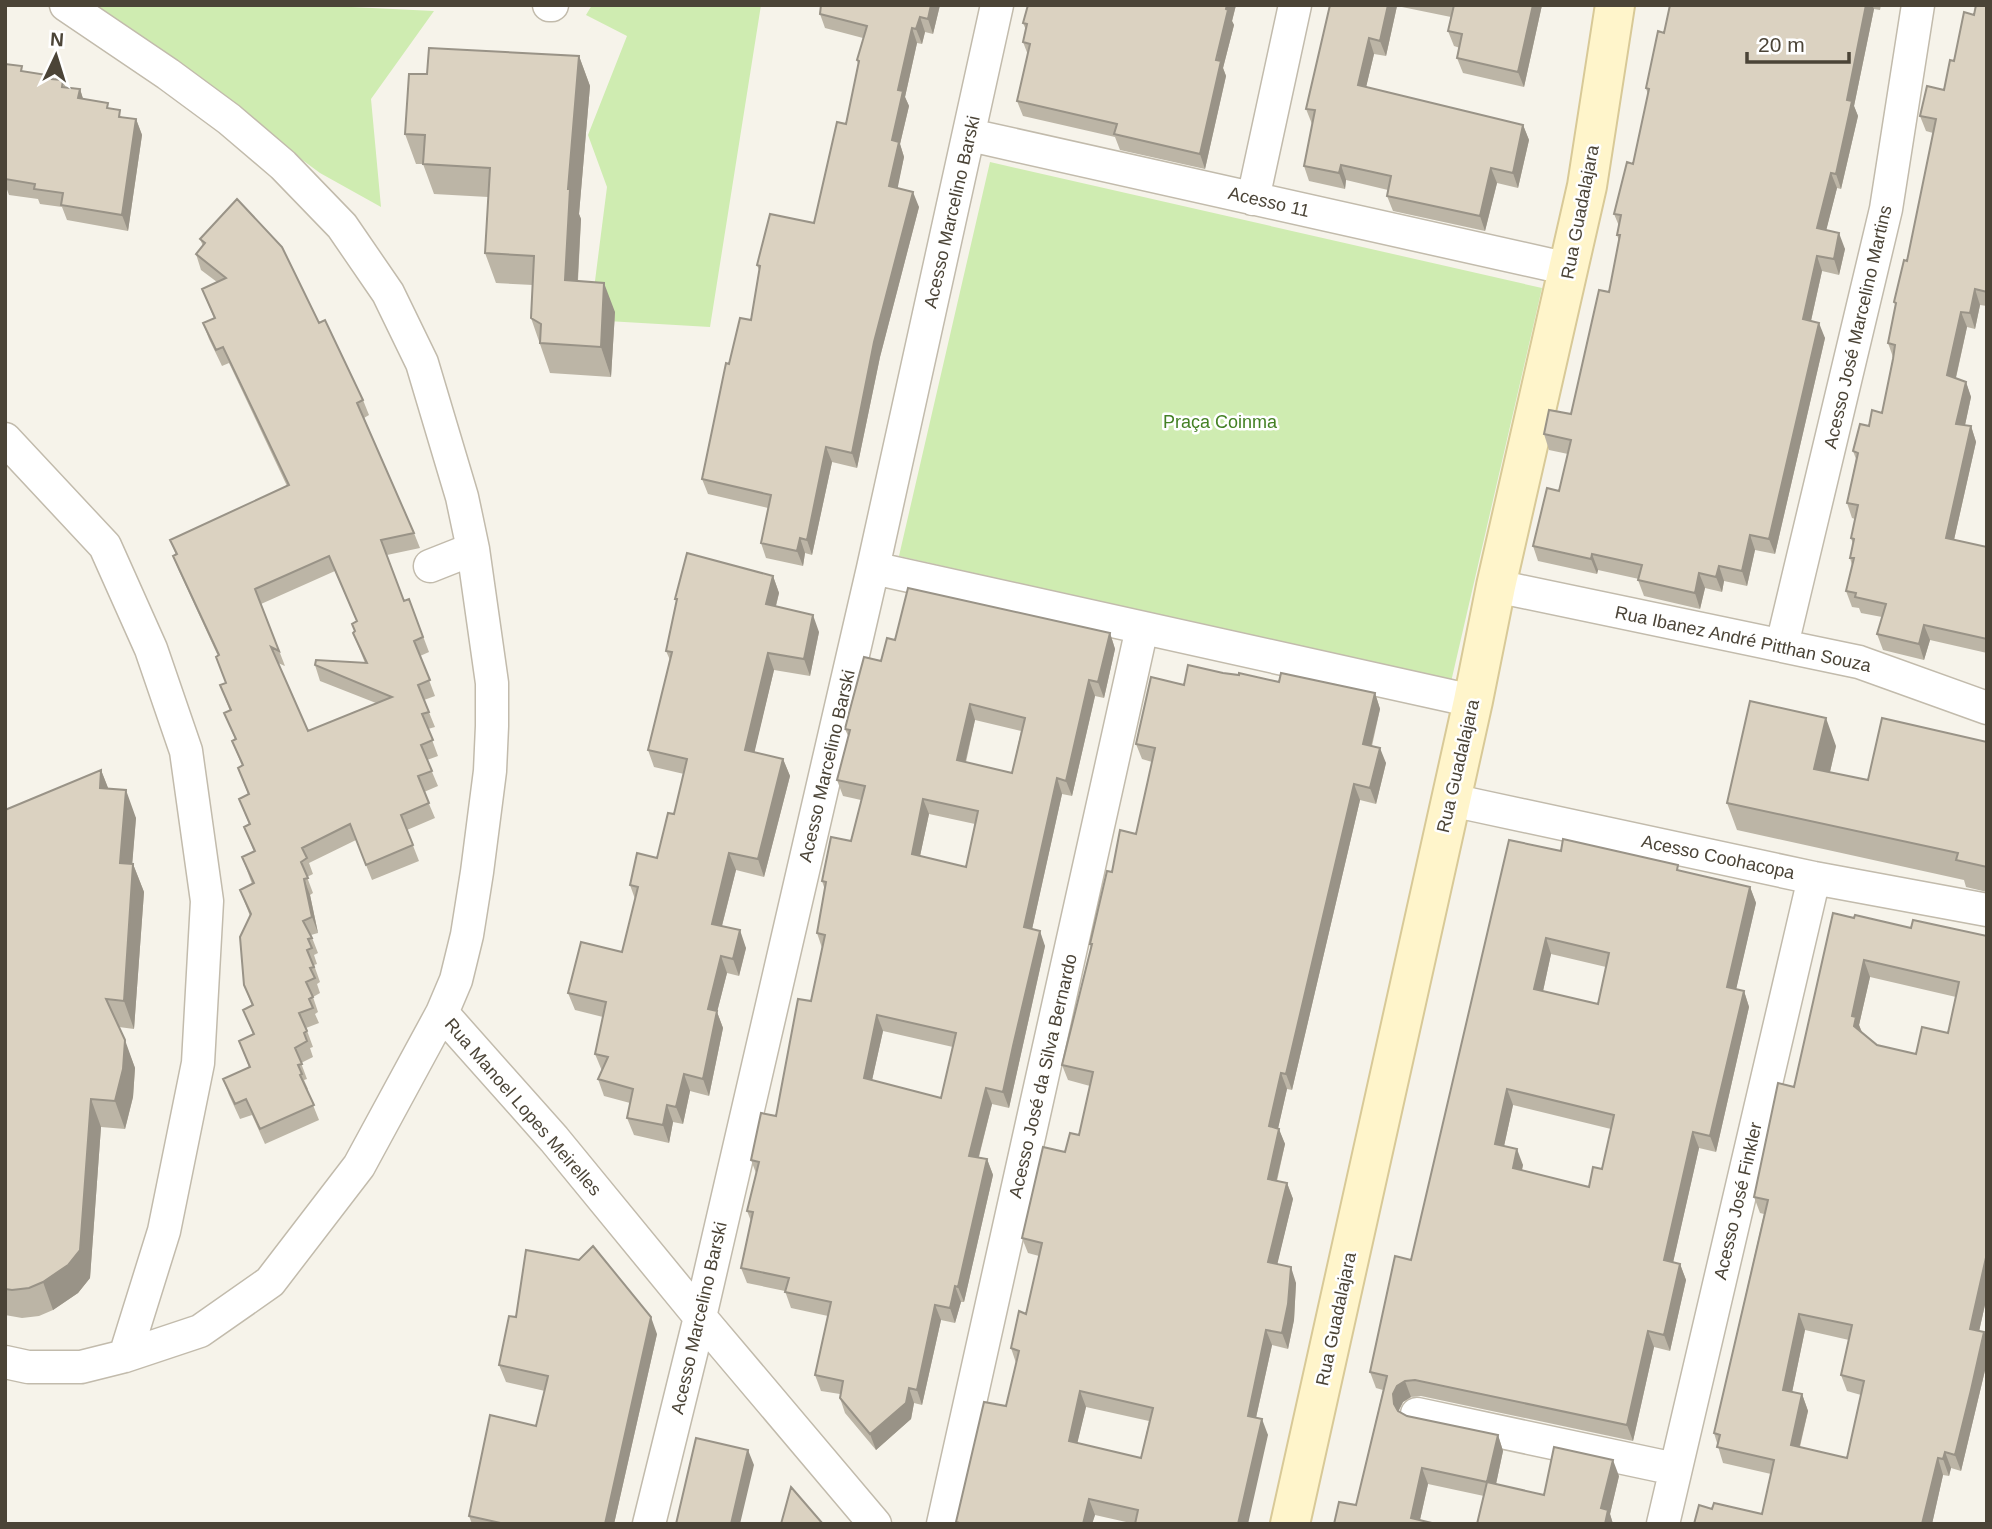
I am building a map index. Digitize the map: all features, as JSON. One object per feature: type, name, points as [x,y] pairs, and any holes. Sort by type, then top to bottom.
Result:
[{"type":"main road","name":"Rua Guadalajara","points":[[1290,1524],[1473,701],[1496,586],[1587,186],[1615,5]]},
{"type":"street","name":"Rua Manoel Lopes Meirelles","points":[[66,5],[229,119],[283,166],[342,226],[387,293],[422,363],[449,450],[473,549],[492,683],[490,771],[467,935],[456,980],[442,1013],[554,1139],[875,1524]]},
{"type":"street","name":"Acesso Marcelino Barski","points":[[649,1524],[700,1317],[873,568],[997,5]]},
{"type":"street","points":[[1254,199],[1295,5]]},
{"type":"street","name":"Acesso José Marcelino Martins","points":[[1782,645],[1886,209],[1918,5]]},
{"type":"street","name":"Acesso 11","points":[[970,135],[1569,269]]},
{"type":"street","points":[[5,439],[106,546],[151,649],[187,751],[207,901],[198,1063],[164,1231],[125,1356]]},
{"type":"street","points":[[430,566],[473,549]]},
{"type":"street","points":[[873,568],[1473,701]]},
{"type":"street","name":"Rua Ibanez André Pitthan Souza","points":[[1496,586],[1859,662],[1987,708]]},
{"type":"street","name":"Acesso José da Silva Bernardo","points":[[943,1524],[1142,628]]},
{"type":"street","name":"Acesso Coohacopa","points":[[1451,800],[1814,878],[1987,910]]},
{"type":"street","name":"Acesso José Finkler","points":[[1662,1524],[1814,878]]},
{"type":"street","points":[[5,1362],[28,1367],[81,1367],[125,1356],[200,1331],[270,1282],[359,1166],[442,1013]]},
{"type":"street","points":[[1417,1413],[1675,1469]]},
{"type":"green space","points":[[93,5],[310,5],[434,11],[371,99],[381,207],[320,173]]},
{"type":"green space","points":[[592,5],[761,5],[710,327],[590,320],[607,187],[588,135],[627,36],[586,15]]},
{"type":"green space","name":"Praça Coinma","points":[[990,162],[1542,288],[1451,682],[899,556]]},
{"type":"building","points":[[821,5],[931,5],[928,19],[920,17],[916,29],[912,28],[898,90],[903,91],[892,140],[899,142],[889,186],[913,192],[874,342],[852,453],[826,447],[807,540],[800,538],[797,551],[761,543],[771,495],[702,479],[726,363],[729,364],[740,318],[751,320],[760,266],[757,265],[770,214],[814,223],[837,122],[846,124],[859,61],[857,60],[867,26],[820,14]]},
{"type":"building","points":[[1028,5],[1227,5],[1216,60],[1221,61],[1200,154],[1114,134],[1117,124],[1017,101],[1030,44],[1023,42],[1027,24],[1023,23]]},
{"type":"building","points":[[1330,5],[1388,5],[1380,41],[1369,38],[1358,85],[1523,125],[1513,173],[1491,168],[1480,216],[1387,196],[1391,176],[1341,165],[1339,173],[1304,166],[1315,110],[1306,109]]},
{"type":"building","points":[[1454,5],[1533,5],[1518,72],[1457,58],[1462,34],[1448,31]]},
{"type":"building","points":[[1670,5],[1866,5],[1847,100],[1852,101],[1836,174],[1831,173],[1817,228],[1839,233],[1834,259],[1817,256],[1803,319],[1819,323],[1769,539],[1750,535],[1742,571],[1719,566],[1716,577],[1699,573],[1695,593],[1638,580],[1642,565],[1592,554],[1591,559],[1533,546],[1547,488],[1559,491],[1571,440],[1544,434],[1549,410],[1571,414],[1599,290],[1609,292],[1620,235],[1617,235],[1621,215],[1614,214],[1627,162],[1633,164],[1658,31],[1664,33]]},
{"type":"building","points":[[1976,5],[1987,5],[1987,292],[1975,289],[1970,313],[1961,312],[1947,375],[1966,382],[1956,424],[1971,426],[1946,538],[1987,547],[1987,639],[1924,625],[1919,644],[1877,634],[1886,604],[1855,597],[1856,593],[1846,591],[1854,558],[1850,558],[1854,539],[1851,538],[1858,505],[1847,503],[1858,453],[1853,451],[1860,424],[1869,426],[1872,410],[1882,413],[1893,359],[1895,345],[1888,343],[1896,303],[1894,302],[1904,260],[1907,261],[1936,119],[1920,116],[1927,86],[1944,90],[1950,60],[1954,61],[1964,12],[1974,15]]},
{"type":"building","points":[[429,48],[579,56],[568,189],[565,280],[604,283],[601,347],[540,343],[541,324],[531,318],[534,256],[485,253],[490,168],[423,164],[425,135],[405,134],[409,74],[427,74]]},
{"type":"building","points":[[5,64],[22,66],[21,71],[63,80],[62,87],[80,89],[78,98],[108,103],[107,108],[120,110],[119,117],[136,119],[122,215],[61,205],[63,193],[34,189],[35,184],[5,179]]},
{"type":"building","points":[[237,199],[282,247],[319,323],[325,320],[363,400],[357,403],[414,533],[381,540],[404,601],[409,599],[423,637],[414,641],[430,680],[418,685],[429,712],[422,714],[433,740],[421,745],[432,771],[418,776],[429,803],[401,815],[413,845],[366,865],[350,824],[302,848],[307,858],[301,862],[308,878],[304,879],[312,917],[303,921],[312,938],[308,939],[312,948],[307,950],[315,978],[306,982],[313,997],[309,999],[313,1008],[299,1013],[307,1031],[304,1033],[307,1041],[295,1048],[302,1064],[298,1065],[302,1074],[300,1075],[314,1105],[260,1129],[246,1099],[235,1104],[223,1079],[250,1067],[239,1041],[254,1034],[243,1010],[253,1005],[244,985],[240,937],[251,914],[240,890],[254,883],[242,857],[255,851],[244,827],[250,824],[239,799],[249,794],[238,768],[243,765],[232,741],[236,739],[224,713],[231,710],[220,685],[226,683],[216,657],[219,655],[173,556],[177,554],[170,540],[289,485],[223,347],[216,350],[203,323],[215,318],[202,289],[226,278],[196,254],[205,243],[200,239]],"holes":[[[329,556],[357,621],[352,624],[355,631],[353,633],[367,663],[316,660],[315,665],[392,697],[308,731],[271,647],[279,651],[255,589]]]},
{"type":"building","points":[[687,553],[773,576],[766,604],[813,615],[804,659],[768,653],[745,750],[783,759],[758,859],[729,853],[712,924],[740,930],[733,959],[721,956],[708,1009],[717,1011],[703,1079],[684,1074],[676,1107],[667,1105],[663,1125],[627,1118],[633,1089],[598,1079],[608,1057],[595,1054],[606,1002],[568,993],[581,942],[622,952],[638,887],[630,885],[637,853],[657,858],[668,813],[674,814],[687,759],[648,750],[672,652],[666,651]]},
{"type":"building","points":[[908,588],[1110,633],[1098,682],[1089,680],[1066,781],[1057,778],[1024,927],[1040,931],[1003,1092],[986,1088],[969,1156],[987,1159],[958,1287],[955,1286],[950,1308],[935,1305],[917,1390],[909,1388],[906,1403],[870,1434],[840,1398],[843,1381],[815,1375],[831,1302],[785,1292],[789,1278],[741,1268],[753,1212],[747,1211],[759,1162],[751,1160],[761,1113],[776,1116],[798,999],[811,1001],[825,935],[817,933],[826,882],[822,881],[831,837],[851,841],[865,786],[837,780],[850,730],[845,729],[864,657],[881,661],[887,638],[895,640]],"holes":[[[970,704],[1025,718],[1012,773],[957,760]],[[923,799],[978,811],[966,867],[912,854]],[[877,1015],[956,1033],[941,1098],[864,1078]]]},
{"type":"building","points":[[1188,665],[1279,682],[1281,673],[1375,693],[1363,744],[1380,748],[1370,788],[1354,784],[1286,1074],[1281,1073],[1269,1126],[1279,1129],[1268,1179],[1287,1183],[1268,1262],[1291,1267],[1282,1333],[1266,1330],[1248,1416],[1262,1419],[1238,1524],[1135,1524],[1138,1510],[1089,1499],[1083,1524],[963,1524],[956,1522],[984,1402],[1006,1406],[1019,1351],[1011,1348],[1019,1311],[1026,1314],[1042,1243],[1022,1238],[1043,1147],[1065,1152],[1070,1133],[1079,1135],[1093,1072],[1062,1065],[1107,871],[1112,872],[1120,830],[1136,834],[1155,748],[1136,744],[1151,677],[1184,685]],"holes":[[[1080,1391],[1153,1408],[1141,1458],[1069,1441]]]},
{"type":"building","points":[[1750,701],[1826,718],[1814,769],[1868,780],[1882,718],[1987,742],[1987,867],[1956,860],[1958,853],[1727,803]]},
{"type":"building","points":[[101,770],[100,788],[126,790],[120,863],[133,864],[124,1001],[106,999],[125,1040],[123,1069],[115,1101],[91,1099],[80,1250],[68,1265],[43,1282],[29,1288],[5,1289],[5,810]]},
{"type":"building","points":[[1563,839],[1678,865],[1677,870],[1750,887],[1727,987],[1744,991],[1710,1136],[1693,1132],[1664,1260],[1680,1264],[1664,1335],[1648,1331],[1627,1425],[1415,1380],[1405,1381],[1397,1386],[1393,1394],[1398,1411],[1407,1416],[1498,1435],[1487,1482],[1422,1468],[1411,1518],[1436,1524],[1334,1524],[1339,1502],[1356,1505],[1387,1376],[1370,1372],[1395,1256],[1411,1260],[1509,840],[1561,851]],"holes":[[[1546,938],[1609,953],[1598,1004],[1534,989]],[[1507,1089],[1614,1115],[1602,1169],[1593,1167],[1589,1187],[1513,1168],[1517,1149],[1495,1144]]]},
{"type":"building","points":[[1833,913],[1854,918],[1855,915],[1911,928],[1913,920],[1987,936],[1987,1253],[1970,1329],[1984,1332],[1955,1455],[1945,1452],[1943,1459],[1938,1458],[1922,1524],[1694,1524],[1699,1505],[1712,1509],[1714,1503],[1762,1514],[1774,1460],[1717,1447],[1720,1435],[1714,1433],[1768,1200],[1754,1197],[1778,1083],[1794,1087]],"holes":[[[1864,960],[1959,982],[1948,1033],[1922,1027],[1916,1054],[1877,1045],[1854,1026],[1856,1017],[1852,1016]],[[1799,1314],[1852,1325],[1841,1375],[1864,1381],[1847,1458],[1791,1445],[1802,1394],[1783,1390]]]},
{"type":"building","points":[[593,1246],[651,1317],[605,1524],[505,1524],[469,1516],[490,1415],[536,1426],[548,1376],[499,1365],[509,1316],[516,1317],[526,1250],[579,1260]]},
{"type":"building","points":[[696,1438],[748,1450],[731,1524],[676,1524]]},
{"type":"building","points":[[1554,1447],[1613,1460],[1601,1508],[1608,1510],[1605,1524],[1477,1524],[1487,1482],[1544,1495]]},
{"type":"building","points":[[791,1487],[823,1524],[781,1524]]}]
